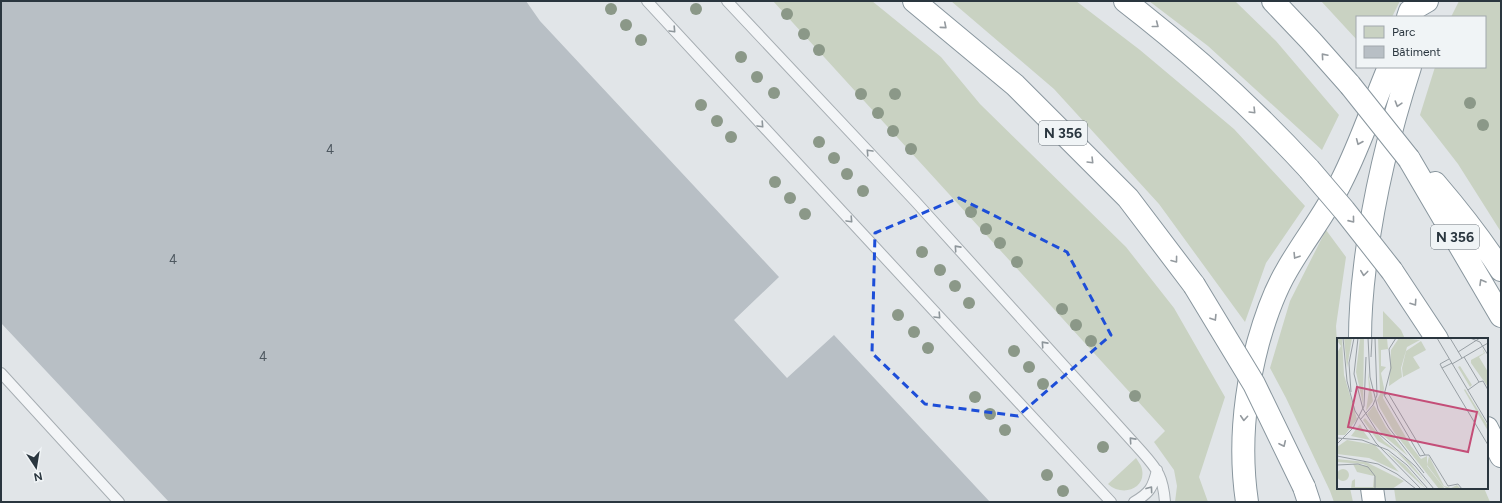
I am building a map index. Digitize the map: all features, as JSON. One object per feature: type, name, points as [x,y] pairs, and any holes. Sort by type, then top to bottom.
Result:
[{"type":"highway","name":"N 356","points":[[914,1],[1015,85],[1128,198],[1194,285],[1254,384],[1307,497]]},
{"type":"highway","points":[[1125,1],[1161,29],[1217,77],[1260,118],[1309,169],[1344,210],[1392,271],[1436,338]]},
{"type":"highway","name":"N 356","points":[[1273,1],[1350,85],[1408,158],[1501,316]]},
{"type":"highway","points":[[1408,16],[1410,11],[1427,1]]},
{"type":"highway","points":[[1430,16],[1436,1]]},
{"type":"highway","points":[[1247,502],[1242,458],[1244,413],[1247,393],[1263,324],[1286,270],[1333,198],[1342,181],[1360,141],[1389,68]]},
{"type":"highway","points":[[1360,338],[1362,290],[1375,195],[1384,153],[1410,68]]},
{"type":"highway","points":[[1408,158],[1435,183],[1457,208],[1482,240],[1501,270]]},
{"type":"highway","points":[[1488,430],[1501,456]]},
{"type":"highway","points":[[1372,489],[1374,502]]},
{"type":"lane","points":[[647,1],[1111,502]]},
{"type":"lane","points":[[727,1],[915,201],[1157,470],[1163,486],[1165,502]]},
{"type":"lane","points":[[1,373],[119,502]]},
{"type":"lane","points":[[1134,502],[1144,496],[1153,487],[1157,470]]},
{"type":"highlighted area","points":[[959,198],[1067,252],[1111,335],[1018,416],[925,404],[872,353],[875,233]]},
{"type":"green space","points":[[773,1],[872,1],[941,57],[980,104],[1126,247],[1174,308],[1225,397],[1199,477],[1208,502],[1175,502],[1177,486],[1174,470],[1154,442],[1165,431]]},
{"type":"green space","points":[[951,1],[1076,1],[1140,50],[1234,129],[1305,206],[1266,263],[1245,322],[1159,204],[1054,89]]},
{"type":"green space","points":[[1149,1],[1235,1],[1276,41],[1339,115],[1322,150],[1208,46]]},
{"type":"green space","points":[[1321,1],[1400,1],[1392,16],[1356,16],[1356,39]]},
{"type":"green space","points":[[1459,1],[1501,1],[1501,232],[1458,164],[1420,115],[1435,68],[1486,68],[1486,16],[1452,16]]},
{"type":"green space","points":[[1326,230],[1346,257],[1336,326],[1337,489],[1350,489],[1353,502],[1334,502],[1286,398],[1270,368],[1290,301]]},
{"type":"green space","points":[[1383,311],[1401,330],[1405,338],[1383,338]]},
{"type":"green space","points":[[1136,458],[1141,466],[1142,474],[1138,485],[1127,490],[1121,490],[1108,484]]},
{"type":"green space","points":[[1394,489],[1484,489],[1490,502],[1396,502]]},
{"type":"building","points":[[1,1],[526,1],[540,21],[779,277],[734,320],[787,378],[834,335],[990,502],[169,502],[1,323]]}]
